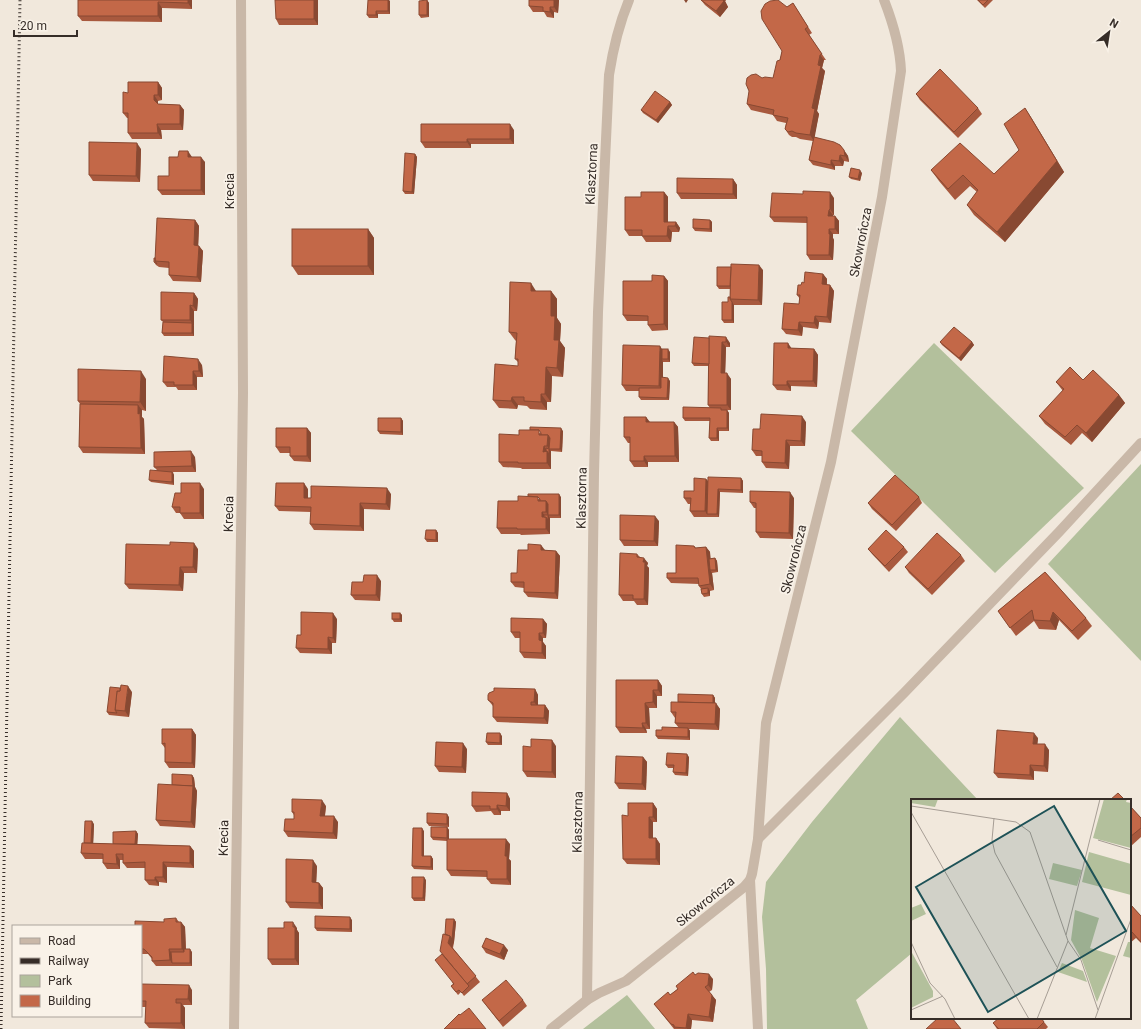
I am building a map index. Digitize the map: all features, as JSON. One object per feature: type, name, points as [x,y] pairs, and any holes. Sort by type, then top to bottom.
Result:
[{"type":"street","name":"Krecia","points":[[234,1029],[243,393],[241,0]]},
{"type":"street","name":"Klasztorna","points":[[587,1000],[594,474],[598,312],[608,75],[612,50],[629,0]]},
{"type":"street","name":"Skowrończa","points":[[551,1029],[587,1000],[626,981],[744,887],[750,880],[758,839],[766,723],[831,462],[882,197],[901,71],[893,24],[884,0]]},
{"type":"street","points":[[758,839],[904,694],[1059,532],[1141,443]]},
{"type":"street","points":[[750,880],[758,1029]]},
{"type":"green space","points":[[934,343],[1084,488],[995,573],[851,431]]},
{"type":"green space","points":[[1141,464],[1141,661],[1048,564]]},
{"type":"green space","points":[[900,717],[977,799],[911,799],[911,954],[856,1000],[868,1029],[767,1029],[766,969],[762,917],[766,882],[812,822]]},
{"type":"green space","points":[[627,995],[655,1029],[583,1029]]},
{"type":"building","points":[[78,0],[188,0],[188,3],[158,2],[158,16],[78,16]]},
{"type":"building","points":[[275,0],[314,0],[314,19],[276,19]]},
{"type":"building","points":[[368,0],[388,0],[388,11],[376,11],[376,15],[367,15]]},
{"type":"building","points":[[427,0],[427,15],[419,15],[419,1]]},
{"type":"building","points":[[529,0],[554,0],[554,7],[550,7],[550,12],[543,11],[543,7],[529,6]]},
{"type":"building","points":[[701,0],[723,0],[724,1],[716,11]]},
{"type":"building","points":[[778,0],[787,7],[793,3],[808,27],[805,29],[822,54],[820,55],[818,65],[821,66],[812,108],[815,109],[810,135],[792,131],[788,132],[785,129],[788,118],[773,115],[774,110],[747,104],[749,91],[746,84],[747,78],[756,74],[762,78],[773,78],[777,61],[780,60],[782,51],[762,19],[761,11],[765,4],[770,1]]},
{"type":"building","points":[[978,0],[988,0],[983,5]]},
{"type":"building","points":[[940,69],[978,108],[954,132],[916,94]]},
{"type":"building","points":[[128,82],[158,82],[158,95],[154,95],[154,100],[158,104],[180,105],[180,124],[157,124],[158,133],[128,133],[128,113],[123,113],[123,92],[128,93]]},
{"type":"building","points":[[655,91],[670,102],[656,120],[641,110]]},
{"type":"building","points":[[1025,108],[1057,161],[997,232],[967,205],[978,190],[963,175],[948,189],[931,170],[960,143],[994,174],[1019,150],[1004,124]]},
{"type":"building","points":[[421,124],[510,124],[510,139],[467,139],[467,142],[421,142]]},
{"type":"building","points":[[814,137],[840,145],[844,150],[845,156],[840,155],[839,161],[831,160],[831,165],[809,160]]},
{"type":"building","points":[[89,142],[137,143],[136,176],[89,175]]},
{"type":"building","points":[[179,151],[188,151],[188,157],[201,157],[201,190],[158,190],[158,176],[169,176],[169,157],[178,157]]},
{"type":"building","points":[[405,153],[415,154],[412,192],[403,191]]},
{"type":"building","points":[[851,168],[860,170],[858,179],[849,177]]},
{"type":"building","points":[[677,178],[733,179],[733,194],[677,193]]},
{"type":"building","points":[[803,191],[830,192],[830,209],[828,216],[835,216],[835,229],[829,229],[829,255],[807,255],[807,217],[770,217],[772,193],[803,194]]},
{"type":"building","points":[[641,192],[664,192],[664,222],[676,222],[675,226],[668,226],[667,236],[642,236],[642,230],[625,230],[625,197],[641,197]]},
{"type":"building","points":[[157,218],[195,220],[194,245],[199,246],[197,277],[169,275],[169,262],[155,261]]},
{"type":"building","points":[[693,219],[710,220],[710,229],[693,228]]},
{"type":"building","points":[[292,229],[368,229],[368,266],[292,266]]},
{"type":"building","points":[[731,264],[759,265],[758,300],[730,299]]},
{"type":"building","points":[[717,267],[731,267],[730,286],[717,286]]},
{"type":"building","points":[[805,272],[823,274],[822,284],[830,285],[827,317],[815,316],[814,323],[799,322],[798,330],[782,329],[784,303],[799,304],[800,295],[797,295],[798,285],[801,285],[802,282],[804,283]]},
{"type":"building","points":[[652,275],[664,276],[664,324],[648,325],[648,316],[623,315],[623,281],[652,281]]},
{"type":"building","points":[[510,282],[531,283],[531,291],[551,291],[551,316],[555,316],[554,340],[559,340],[557,368],[546,367],[545,394],[541,394],[541,402],[524,401],[524,397],[512,397],[511,401],[493,400],[495,364],[518,366],[518,359],[515,359],[517,333],[509,332]]},
{"type":"building","points":[[161,292],[194,293],[193,306],[190,305],[190,320],[161,320]]},
{"type":"building","points":[[728,297],[730,297],[732,302],[732,320],[722,320],[722,302],[728,302]]},
{"type":"building","points":[[163,322],[192,323],[192,333],[162,333]]},
{"type":"building","points":[[954,327],[972,342],[959,358],[940,342]]},
{"type":"building","points":[[709,336],[726,337],[726,342],[722,342],[721,373],[727,373],[727,405],[708,405]]},
{"type":"building","points":[[694,337],[709,338],[709,364],[692,363]]},
{"type":"building","points":[[774,343],[788,343],[788,348],[814,349],[813,381],[787,381],[787,385],[773,385]]},
{"type":"building","points":[[623,345],[660,346],[659,386],[622,385]]},
{"type":"building","points":[[662,349],[668,349],[668,359],[662,359]]},
{"type":"building","points":[[164,356],[198,359],[199,371],[193,371],[193,385],[174,385],[174,382],[163,382]]},
{"type":"building","points":[[1070,367],[1083,380],[1093,370],[1119,395],[1086,433],[1077,425],[1065,437],[1039,416],[1064,389],[1056,382]]},
{"type":"building","points":[[78,369],[141,371],[140,402],[78,401]]},
{"type":"building","points":[[661,377],[668,378],[667,398],[639,397],[639,388],[661,388]]},
{"type":"building","points":[[80,404],[138,405],[138,414],[140,413],[141,448],[79,447]]},
{"type":"building","points":[[683,407],[721,408],[721,410],[727,410],[727,428],[717,428],[717,438],[709,438],[710,418],[683,418]]},
{"type":"building","points":[[761,414],[802,416],[801,441],[786,440],[785,463],[762,462],[762,451],[752,450],[753,429],[760,429]]},
{"type":"building","points":[[624,417],[646,417],[646,422],[674,422],[675,456],[644,456],[644,461],[630,461],[630,437],[624,437]]},
{"type":"building","points":[[378,418],[401,418],[401,432],[378,431]]},
{"type":"building","points":[[530,427],[561,428],[560,449],[549,449],[550,438],[548,435],[541,435],[539,430],[530,430]]},
{"type":"building","points":[[276,428],[307,428],[307,456],[290,456],[290,447],[276,447]]},
{"type":"building","points":[[519,430],[539,430],[539,435],[548,435],[547,446],[544,446],[543,452],[547,451],[547,463],[499,462],[499,434],[519,435]]},
{"type":"building","points":[[546,448],[549,449],[549,454],[546,451]]},
{"type":"building","points":[[191,451],[192,466],[154,467],[154,452]]},
{"type":"building","points":[[150,470],[172,472],[172,482],[149,480]]},
{"type":"building","points":[[895,475],[919,497],[892,525],[868,503]]},
{"type":"building","points":[[708,477],[741,478],[741,490],[718,489],[717,514],[707,514]]},
{"type":"building","points":[[694,478],[706,479],[705,511],[690,511],[691,498],[684,498],[684,491],[694,491]]},
{"type":"building","points":[[181,483],[200,483],[200,513],[180,513],[180,507],[172,507],[175,493],[181,493]]},
{"type":"building","points":[[276,483],[304,483],[304,498],[311,498],[311,486],[387,488],[386,504],[360,503],[360,526],[310,524],[311,507],[275,506]]},
{"type":"building","points":[[750,491],[790,492],[789,533],[756,532],[756,503],[750,502]]},
{"type":"building","points":[[528,494],[559,494],[559,515],[548,515],[548,504],[546,501],[540,501],[538,497],[528,496]]},
{"type":"building","points":[[518,496],[538,497],[538,501],[546,501],[546,512],[542,512],[542,517],[546,517],[546,529],[497,528],[498,501],[518,501]]},
{"type":"building","points":[[544,515],[548,515],[548,520],[544,517]]},
{"type":"building","points":[[620,515],[655,516],[654,541],[620,540]]},
{"type":"building","points":[[426,530],[436,530],[436,540],[425,539]]},
{"type":"building","points":[[886,530],[904,547],[885,566],[868,549]]},
{"type":"building","points":[[937,533],[961,555],[928,589],[905,567]]},
{"type":"building","points":[[170,542],[194,543],[193,567],[180,567],[179,585],[125,584],[126,544],[170,545]]},
{"type":"building","points":[[528,544],[541,545],[541,550],[556,551],[555,593],[524,592],[524,582],[511,582],[511,573],[517,573],[518,550],[528,550]]},
{"type":"building","points":[[676,545],[694,546],[695,548],[706,547],[710,584],[699,586],[698,578],[667,578],[667,573],[676,573]]},
{"type":"building","points":[[620,553],[637,554],[637,557],[644,558],[644,599],[633,599],[633,595],[619,595]]},
{"type":"building","points":[[715,558],[716,570],[710,570],[709,559]]},
{"type":"building","points":[[1045,572],[1086,618],[1072,631],[1053,612],[1050,621],[1034,620],[1032,610],[1010,628],[998,611]]},
{"type":"building","points":[[364,575],[377,575],[376,595],[351,595],[352,582],[363,582]]},
{"type":"building","points":[[708,588],[708,593],[702,594],[701,589]]},
{"type":"building","points":[[301,612],[333,613],[333,638],[328,637],[328,649],[296,648],[297,635],[301,635]]},
{"type":"building","points":[[392,613],[400,613],[400,619],[392,619]]},
{"type":"building","points":[[511,618],[543,619],[543,633],[539,633],[539,640],[542,641],[542,653],[520,652],[520,632],[511,632]]},
{"type":"building","points":[[616,680],[658,680],[658,690],[653,690],[653,702],[645,703],[646,723],[642,723],[643,728],[616,727]]},
{"type":"building","points":[[121,685],[128,686],[125,711],[115,710],[117,691],[120,691]]},
{"type":"building","points":[[110,687],[120,688],[120,691],[117,691],[115,710],[117,713],[107,712]]},
{"type":"building","points":[[494,688],[535,689],[534,702],[531,702],[531,705],[545,705],[544,718],[493,717],[493,703],[488,700],[488,695],[494,691]]},
{"type":"building","points":[[678,694],[713,695],[713,703],[678,702]]},
{"type":"building","points":[[671,702],[716,703],[715,724],[675,723],[676,712],[671,712]]},
{"type":"building","points":[[662,727],[688,728],[688,737],[656,736],[656,730],[662,730]]},
{"type":"building","points":[[162,729],[192,729],[192,763],[165,762],[165,743],[162,744]]},
{"type":"building","points":[[997,730],[1034,733],[1033,744],[1045,744],[1044,766],[1030,765],[1030,775],[994,773]]},
{"type":"building","points":[[487,733],[500,733],[500,743],[486,742]]},
{"type":"building","points":[[531,739],[552,740],[552,772],[523,771],[523,746],[531,747]]},
{"type":"building","points":[[436,742],[463,743],[462,767],[435,766]]},
{"type":"building","points":[[667,753],[687,754],[686,773],[673,772],[674,765],[666,765]]},
{"type":"building","points":[[616,756],[643,757],[642,784],[615,783]]},
{"type":"building","points":[[172,774],[192,775],[193,786],[172,785]]},
{"type":"building","points":[[158,784],[193,786],[191,822],[156,820]]},
{"type":"building","points":[[472,792],[507,793],[506,806],[497,805],[497,809],[490,809],[490,806],[472,806]]},
{"type":"building","points":[[1118,793],[1124,799],[1111,799]]},
{"type":"building","points":[[292,799],[322,800],[320,816],[334,816],[333,833],[284,831],[285,819],[294,819],[294,812],[292,812]]},
{"type":"building","points":[[628,803],[653,803],[653,817],[649,817],[649,838],[656,838],[656,859],[623,859],[622,815],[628,816]]},
{"type":"building","points":[[1131,807],[1141,818],[1141,828],[1131,836]]},
{"type":"building","points":[[427,813],[447,814],[447,824],[427,823]]},
{"type":"building","points":[[85,821],[92,821],[91,843],[84,843]]},
{"type":"building","points":[[431,827],[447,827],[447,838],[431,837]]},
{"type":"building","points":[[413,828],[422,828],[422,856],[431,856],[431,867],[412,866]]},
{"type":"building","points":[[136,831],[135,844],[113,844],[113,832]]},
{"type":"building","points":[[447,839],[506,839],[505,856],[507,856],[507,879],[487,879],[487,871],[447,870]]},
{"type":"building","points":[[82,843],[190,846],[190,863],[163,862],[163,877],[155,877],[155,880],[145,880],[145,862],[123,863],[123,854],[116,854],[117,864],[103,863],[103,854],[81,853]]},
{"type":"building","points":[[286,859],[313,860],[312,882],[319,883],[319,903],[286,902]]},
{"type":"building","points":[[412,877],[424,877],[423,898],[412,898]]},
{"type":"building","points":[[1131,905],[1141,916],[1141,942],[1132,932],[1131,933]]},
{"type":"building","points":[[315,916],[350,917],[350,929],[315,928]]},
{"type":"building","points":[[176,918],[176,922],[181,922],[182,949],[169,949],[170,960],[152,961],[152,957],[144,949],[142,949],[142,925],[135,925],[135,921],[164,922],[164,919]]},
{"type":"building","points":[[446,919],[454,919],[452,939],[450,936],[445,934]]},
{"type":"building","points":[[284,922],[293,922],[293,927],[295,927],[295,959],[268,959],[268,928],[284,928]]},
{"type":"building","points":[[443,934],[450,936],[448,943],[476,976],[467,984],[440,951]]},
{"type":"building","points":[[486,938],[504,945],[500,954],[482,947]]},
{"type":"building","points":[[184,949],[190,949],[190,963],[172,963],[171,952],[184,952]]},
{"type":"building","points":[[442,954],[469,986],[462,993],[459,990],[456,992],[451,986],[454,984],[435,960]]},
{"type":"building","points":[[693,972],[695,975],[698,973],[709,974],[708,985],[705,987],[712,995],[709,1017],[688,1014],[686,1028],[674,1027],[674,1025],[671,1024],[654,1004],[668,992],[670,995],[678,989],[676,986]]},
{"type":"building","points":[[506,980],[523,1000],[499,1021],[482,1000]]},
{"type":"building","points":[[142,984],[189,985],[188,999],[176,999],[176,1003],[181,1003],[181,1023],[145,1023],[146,1001],[142,1001]]},
{"type":"building","points":[[469,1008],[486,1029],[444,1029],[459,1014],[460,1015]]},
{"type":"building","points":[[937,1019],[953,1019],[961,1029],[926,1029]]},
{"type":"building","points":[[998,1019],[1042,1019],[1044,1022],[1037,1029],[999,1029],[993,1023]]},
{"type":"railway","points":[[1,1029],[20,0]]}]
